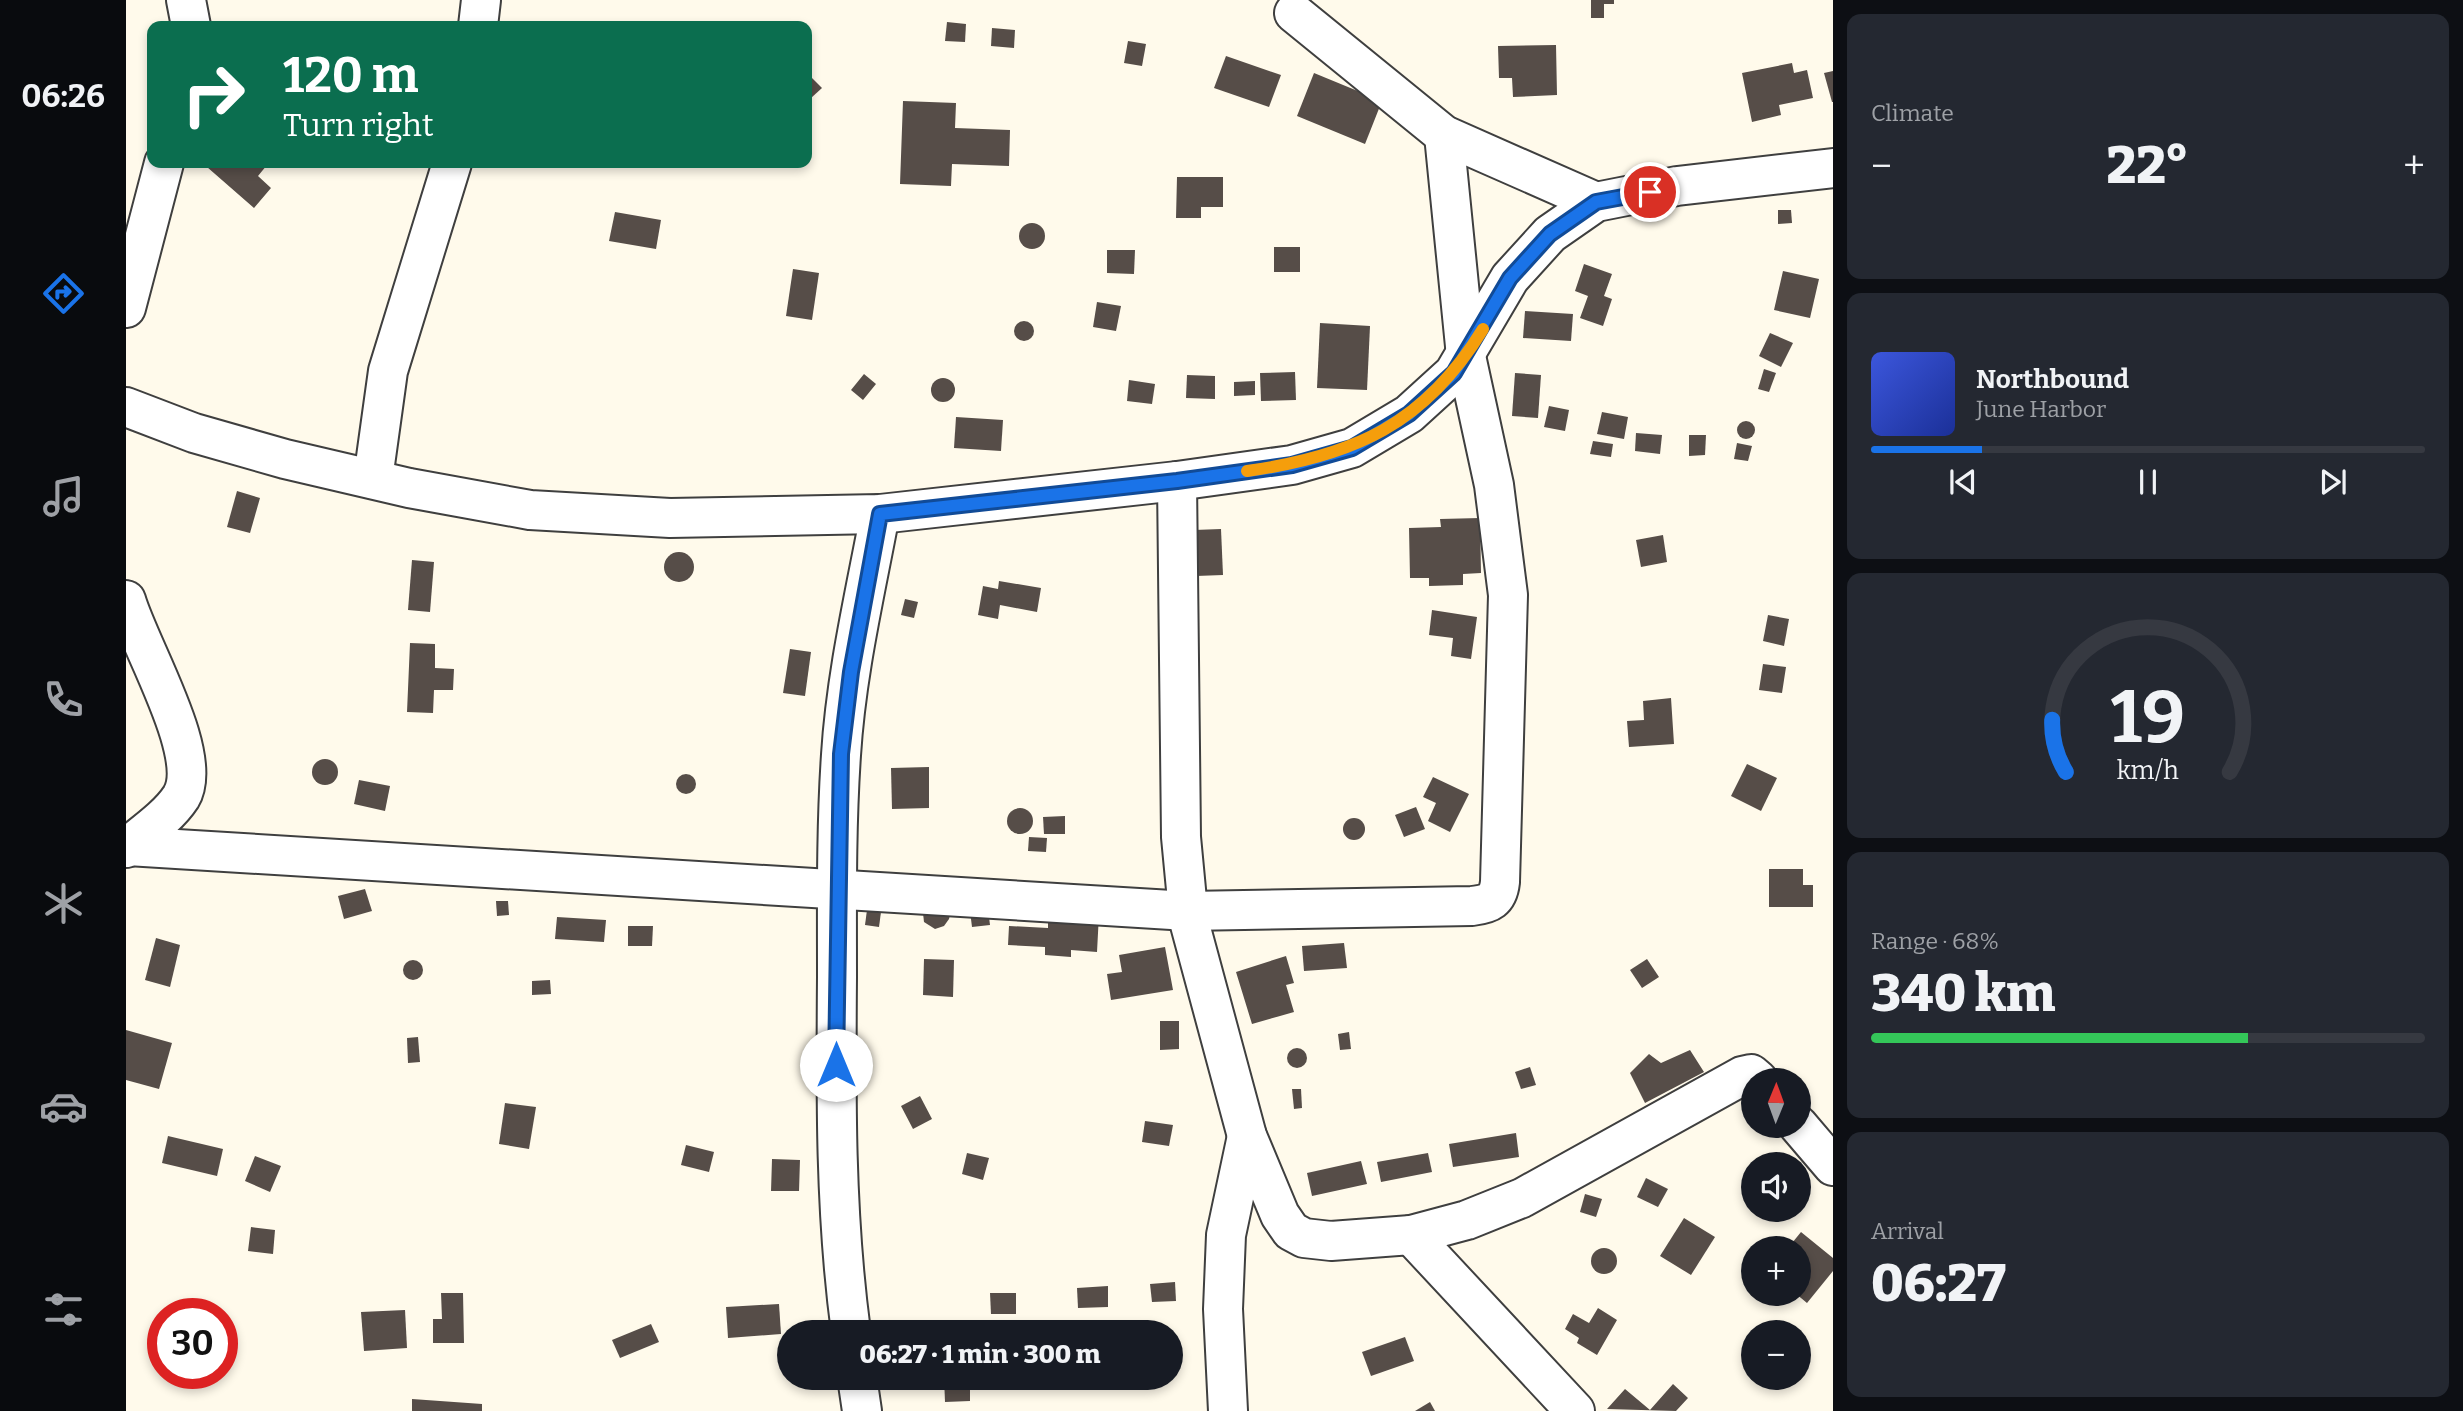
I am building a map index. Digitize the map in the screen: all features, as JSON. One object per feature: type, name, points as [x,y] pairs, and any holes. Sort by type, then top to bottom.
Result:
[{"type":"street","points":[[186,0],[190,21]]},
{"type":"street","points":[[479,21],[481,0]]},
{"type":"street","points":[[1294,13],[1444,135],[1596,202]]},
{"type":"street","points":[[127,847],[1188,911],[1472,906],[1493,901],[1499,894],[1508,595],[1494,485],[1466,356],[1444,135]]},
{"type":"street","points":[[126,308],[163,168]]},
{"type":"street","points":[[373,479],[375,445],[388,371],[450,168]]},
{"type":"street","points":[[126,407],[194,433],[285,459],[373,479],[530,510],[670,518],[880,514],[1177,481],[1292,465],[1352,448],[1409,414],[1454,373],[1510,278],[1550,234],[1596,202],[1677,186],[1833,168]]},
{"type":"street","points":[[1177,481],[1178,736],[1181,837],[1188,911],[1199,968],[1247,1136],[1280,1215],[1291,1231],[1304,1238],[1331,1241],[1411,1235],[1467,1220],[1521,1199],[1741,1077]]},
{"type":"street","points":[[849,1320],[843,1271],[836,1113],[837,888],[841,754],[851,672],[880,514]]},
{"type":"street","points":[[126,600],[181,737],[188,774],[181,796],[127,847]]},
{"type":"street","points":[[1227,1411],[1223,1309],[1226,1235],[1247,1136]]},
{"type":"street","points":[[1809,1138],[1833,1167]]},
{"type":"street","points":[[1411,1235],[1575,1411]]},
{"type":"street","points":[[859,1390],[862,1411]]},
{"type":"building","points":[[1591,0],[1614,0],[1614,4],[1604,4],[1604,18],[1591,18]]},
{"type":"building","points":[[947,22],[966,24],[965,42],[945,41]]},
{"type":"building","points":[[992,28],[1015,30],[1014,48],[991,46]]},
{"type":"building","points":[[1128,41],[1146,44],[1142,66],[1124,63]]},
{"type":"building","points":[[1556,45],[1557,95],[1513,97],[1512,78],[1499,78],[1498,46]]},
{"type":"building","points":[[1226,56],[1281,75],[1269,107],[1214,88]]},
{"type":"building","points":[[1792,63],[1794,73],[1807,70],[1813,98],[1779,105],[1781,115],[1752,122],[1742,73]]},
{"type":"building","points":[[1833,71],[1833,102],[1832,102],[1824,73]]},
{"type":"building","points":[[1314,73],[1382,101],[1365,144],[1297,116]]},
{"type":"building","points":[[812,78],[822,88],[812,97]]},
{"type":"building","points":[[903,101],[956,103],[955,128],[1010,130],[1009,166],[952,164],[951,186],[900,184]]},
{"type":"building","points":[[208,168],[265,168],[258,176],[271,188],[254,208]]},
{"type":"building","points":[[1177,177],[1223,177],[1223,207],[1201,207],[1201,218],[1176,218]]},
{"type":"building","points":[[1778,210],[1791,210],[1792,223],[1778,224]]},
{"type":"building","points":[[615,212],[661,220],[656,249],[609,241]]},
{"type":"building","points":[[1032,223],[1041,227],[1045,236],[1041,245],[1032,249],[1023,245],[1019,236],[1023,227]]},
{"type":"building","points":[[1274,247],[1300,247],[1300,272],[1274,272]]},
{"type":"building","points":[[1107,250],[1135,250],[1134,274],[1107,273]]},
{"type":"building","points":[[1584,264],[1612,274],[1604,296],[1612,299],[1603,326],[1580,318],[1588,296],[1575,291]]},
{"type":"building","points":[[793,269],[819,273],[812,320],[786,316]]},
{"type":"building","points":[[1783,271],[1819,279],[1810,318],[1774,310]]},
{"type":"building","points":[[1097,302],[1121,306],[1116,331],[1093,327]]},
{"type":"building","points":[[1525,311],[1573,314],[1571,341],[1523,338]]},
{"type":"building","points":[[1024,321],[1031,324],[1034,331],[1031,338],[1024,341],[1017,338],[1014,331],[1017,324]]},
{"type":"building","points":[[1320,323],[1370,326],[1367,390],[1317,388]]},
{"type":"building","points":[[1770,333],[1793,343],[1781,367],[1759,356]]},
{"type":"building","points":[[1764,369],[1776,373],[1769,392],[1758,389]]},
{"type":"building","points":[[1295,372],[1296,400],[1261,401],[1260,373]]},
{"type":"building","points":[[1515,373],[1541,375],[1538,418],[1512,416]]},
{"type":"building","points":[[864,374],[876,384],[863,400],[851,390]]},
{"type":"building","points":[[1187,375],[1215,376],[1215,399],[1186,398]]},
{"type":"building","points":[[943,378],[951,382],[955,390],[951,398],[943,402],[935,398],[931,390],[935,382]]},
{"type":"building","points":[[1129,380],[1155,384],[1152,404],[1127,401]]},
{"type":"building","points":[[1255,381],[1255,395],[1234,396],[1234,382]]},
{"type":"building","points":[[1549,406],[1569,410],[1565,431],[1544,427]]},
{"type":"building","points":[[1602,412],[1628,417],[1624,439],[1597,434]]},
{"type":"building","points":[[956,417],[1003,420],[1001,451],[954,448]]},
{"type":"building","points":[[1746,421],[1752,424],[1755,430],[1752,436],[1746,439],[1740,436],[1737,430],[1740,424]]},
{"type":"building","points":[[1636,433],[1662,435],[1660,454],[1635,451]]},
{"type":"building","points":[[1689,435],[1706,435],[1705,455],[1689,456]]},
{"type":"building","points":[[1593,441],[1613,444],[1611,457],[1590,454]]},
{"type":"building","points":[[1737,443],[1752,446],[1748,461],[1734,459]]},
{"type":"building","points":[[237,491],[260,498],[250,533],[227,527]]},
{"type":"building","points":[[1480,518],[1481,573],[1463,574],[1463,585],[1429,586],[1429,578],[1410,578],[1409,528],[1441,527],[1440,519]]},
{"type":"building","points":[[1221,529],[1223,575],[1196,576],[1194,530]]},
{"type":"building","points":[[1663,535],[1667,562],[1641,567],[1636,540]]},
{"type":"building","points":[[679,552],[690,556],[694,567],[690,578],[679,582],[668,578],[664,567],[668,556]]},
{"type":"building","points":[[412,560],[434,562],[430,612],[408,610]]},
{"type":"building","points":[[999,581],[1041,588],[1037,612],[1000,605],[998,619],[978,615],[983,586],[998,589]]},
{"type":"building","points":[[905,599],[918,602],[914,618],[901,615]]},
{"type":"building","points":[[1432,610],[1477,617],[1471,659],[1451,656],[1453,638],[1429,635]]},
{"type":"building","points":[[1768,615],[1789,619],[1784,646],[1763,641]]},
{"type":"building","points":[[410,643],[435,644],[435,668],[454,669],[453,690],[434,690],[433,713],[407,712]]},
{"type":"building","points":[[790,649],[811,652],[805,696],[783,693]]},
{"type":"building","points":[[1763,664],[1786,667],[1782,693],[1759,690]]},
{"type":"building","points":[[1671,698],[1674,744],[1629,747],[1627,721],[1644,720],[1643,701]]},
{"type":"building","points":[[325,759],[334,763],[338,772],[334,781],[325,785],[316,781],[312,772],[316,763]]},
{"type":"building","points":[[1747,764],[1777,778],[1761,811],[1731,796]]},
{"type":"building","points":[[929,767],[929,808],[892,809],[891,768]]},
{"type":"building","points":[[686,774],[693,777],[696,784],[693,791],[686,794],[679,791],[676,784],[679,777]]},
{"type":"building","points":[[1433,777],[1469,794],[1450,832],[1428,821],[1436,803],[1423,797]]},
{"type":"building","points":[[359,780],[390,786],[385,811],[354,804]]},
{"type":"building","points":[[1416,807],[1425,829],[1404,837],[1395,815]]},
{"type":"building","points":[[1020,808],[1030,811],[1033,821],[1030,831],[1020,834],[1010,831],[1007,821],[1010,811]]},
{"type":"building","points":[[1065,816],[1065,834],[1044,834],[1043,817]]},
{"type":"building","points":[[1354,818],[1362,821],[1365,829],[1362,837],[1354,840],[1346,837],[1343,829],[1346,821]]},
{"type":"building","points":[[1029,837],[1047,838],[1046,852],[1028,851]]},
{"type":"building","points":[[1769,869],[1803,869],[1803,885],[1813,885],[1813,907],[1769,907]]},
{"type":"building","points":[[365,889],[372,911],[344,919],[338,896]]},
{"type":"building","points":[[496,901],[508,901],[509,915],[497,916]]},
{"type":"building","points":[[988,909],[990,925],[972,927],[970,911]]},
{"type":"building","points":[[867,910],[881,912],[879,927],[865,925]]},
{"type":"building","points":[[923,913],[950,915],[944,926],[935,929],[924,922]]},
{"type":"building","points":[[1099,914],[1097,952],[1071,950],[1071,957],[1045,955],[1045,947],[1008,945],[1009,926],[1048,928],[1048,920]]},
{"type":"building","points":[[557,917],[606,920],[604,942],[555,939]]},
{"type":"building","points":[[628,926],[653,926],[652,946],[628,946]]},
{"type":"building","points":[[156,938],[180,945],[170,987],[145,980]]},
{"type":"building","points":[[1344,943],[1347,968],[1304,971],[1302,946]]},
{"type":"building","points":[[1165,947],[1173,990],[1111,1000],[1107,974],[1122,972],[1119,955]]},
{"type":"building","points":[[1286,956],[1294,983],[1286,985],[1294,1012],[1252,1024],[1236,972]]},
{"type":"building","points":[[924,959],[954,960],[953,997],[923,995]]},
{"type":"building","points":[[1647,959],[1659,977],[1642,988],[1630,970]]},
{"type":"building","points":[[409,960],[417,960],[423,970],[417,980],[409,980],[403,974],[403,966]]},
{"type":"building","points":[[550,980],[551,994],[532,995],[532,981]]},
{"type":"building","points":[[1160,1021],[1179,1021],[1179,1049],[1160,1050]]},
{"type":"building","points":[[126,1030],[172,1043],[159,1089],[126,1080]]},
{"type":"building","points":[[1349,1032],[1351,1049],[1340,1050],[1338,1034]]},
{"type":"building","points":[[418,1037],[420,1062],[408,1063],[407,1038]]},
{"type":"building","points":[[1297,1048],[1304,1051],[1307,1058],[1304,1065],[1297,1068],[1290,1065],[1287,1058],[1290,1051]]},
{"type":"building","points":[[1690,1050],[1704,1072],[1645,1103],[1630,1073],[1649,1054],[1661,1063]]},
{"type":"building","points":[[1530,1067],[1536,1085],[1521,1089],[1515,1072]]},
{"type":"building","points":[[1292,1089],[1301,1089],[1302,1108],[1294,1109]]},
{"type":"building","points":[[920,1096],[932,1119],[913,1129],[901,1106]]},
{"type":"building","points":[[505,1103],[536,1107],[529,1149],[499,1144]]},
{"type":"building","points":[[1145,1121],[1173,1125],[1169,1146],[1142,1142]]},
{"type":"building","points":[[1516,1133],[1519,1157],[1453,1167],[1449,1144]]},
{"type":"building","points":[[168,1136],[223,1149],[217,1176],[162,1163]]},
{"type":"building","points":[[686,1145],[714,1152],[709,1172],[681,1165]]},
{"type":"building","points":[[967,1153],[989,1158],[983,1180],[962,1174]]},
{"type":"building","points":[[1428,1153],[1432,1172],[1381,1182],[1377,1162]]},
{"type":"building","points":[[255,1156],[281,1166],[270,1192],[245,1181]]},
{"type":"building","points":[[772,1159],[800,1160],[799,1191],[771,1191]]},
{"type":"building","points":[[1361,1161],[1367,1184],[1312,1196],[1307,1173]]},
{"type":"building","points":[[1646,1178],[1668,1189],[1658,1207],[1637,1197]]},
{"type":"building","points":[[1585,1194],[1602,1199],[1596,1217],[1580,1212]]},
{"type":"building","points":[[1684,1218],[1715,1237],[1691,1275],[1660,1256]]},
{"type":"building","points":[[251,1227],[275,1230],[273,1254],[248,1251]]},
{"type":"building","points":[[1811,1240],[1833,1258],[1833,1271],[1811,1298]]},
{"type":"building","points":[[1604,1248],[1613,1252],[1617,1261],[1613,1270],[1604,1274],[1595,1270],[1591,1261],[1595,1252]]},
{"type":"building","points":[[1175,1282],[1176,1301],[1152,1302],[1150,1284]]},
{"type":"building","points":[[1108,1286],[1108,1307],[1078,1308],[1077,1288]]},
{"type":"building","points":[[441,1293],[463,1293],[464,1343],[433,1343],[433,1319],[442,1319]]},
{"type":"building","points":[[990,1293],[1016,1293],[1016,1314],[991,1314]]},
{"type":"building","points":[[779,1304],[780,1320],[777,1320],[777,1334],[728,1338],[726,1307]]},
{"type":"building","points":[[1598,1308],[1617,1320],[1597,1355],[1577,1343],[1579,1338],[1565,1329],[1573,1314],[1589,1323]]},
{"type":"building","points":[[405,1310],[407,1348],[364,1351],[361,1312]]},
{"type":"building","points":[[651,1324],[659,1342],[620,1358],[612,1340]]},
{"type":"building","points":[[1405,1337],[1414,1361],[1371,1376],[1362,1352]]},
{"type":"building","points":[[1673,1384],[1688,1398],[1676,1411],[1607,1409],[1625,1389],[1650,1410]]},
{"type":"building","points":[[945,1390],[970,1390],[970,1401],[945,1402]]},
{"type":"building","points":[[412,1399],[482,1404],[482,1411],[412,1411]]},
{"type":"building","points":[[1430,1402],[1435,1411],[1415,1411]]},
{"type":"slow traffic","points":[[1247,471],[1292,465],[1352,448],[1409,414],[1454,373],[1483,329]]},
{"type":"route","points":[[836,1065],[837,850],[841,754],[851,672],[880,514],[1177,481],[1292,465],[1352,448],[1409,414],[1454,373],[1484,327],[1510,278],[1550,234],[1596,202],[1650,192]]}]
